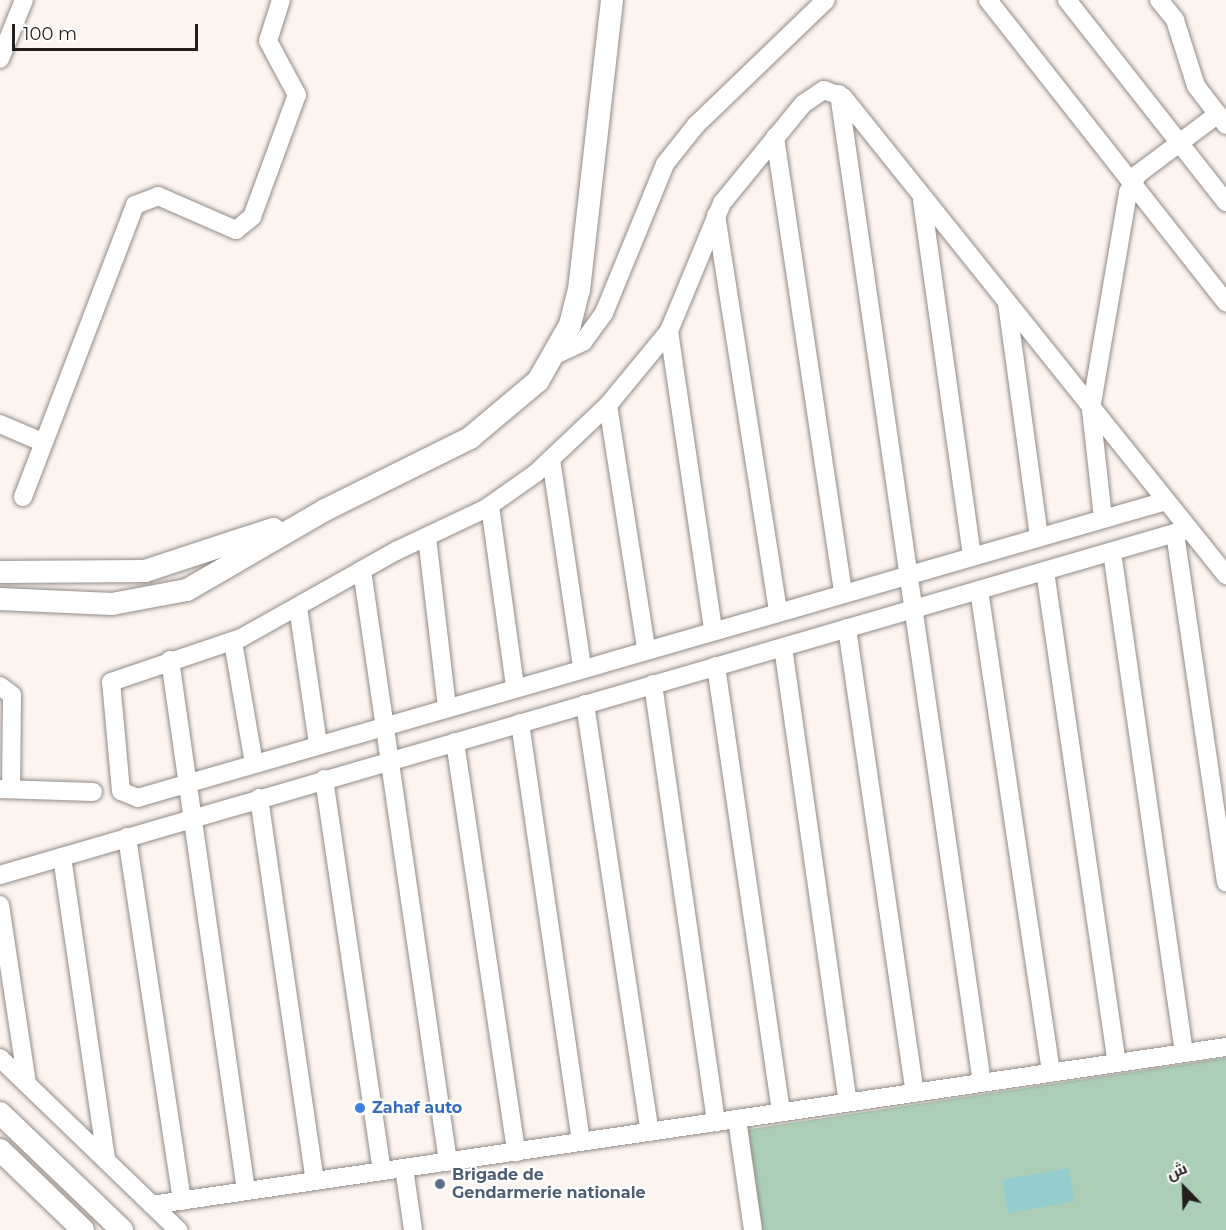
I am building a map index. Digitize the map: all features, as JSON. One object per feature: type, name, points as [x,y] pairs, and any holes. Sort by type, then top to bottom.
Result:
[{"type":"main road","points":[[0,599],[112,604],[187,590],[326,510],[470,438],[532,387],[557,354],[579,290],[612,0]]},
{"type":"main road","points":[[0,572],[145,571],[326,510]]},
{"type":"main road","points":[[0,1113],[122,1230]]},
{"type":"main road","points":[[0,1150],[83,1230]]},
{"type":"street","points":[[0,59],[24,0]]},
{"type":"street","points":[[23,497],[42,442],[135,205],[158,196],[236,230],[252,218],[297,95],[268,41],[280,0]]},
{"type":"street","points":[[557,354],[583,342],[604,313],[665,164],[696,125],[826,0]]},
{"type":"street","points":[[988,0],[1226,302]]},
{"type":"street","points":[[1067,0],[1183,140],[1226,188]]},
{"type":"street","points":[[1079,0],[1226,202]]},
{"type":"street","points":[[1103,518],[1091,409],[1132,182],[1183,140],[1222,119],[1196,86],[1175,20],[1159,0]]},
{"type":"street","points":[[838,94],[816,94],[776,138],[716,213],[669,331],[608,405],[551,459],[490,507],[362,570],[233,642],[170,660],[111,682],[122,790],[138,798],[907,572],[1166,501]]},
{"type":"street","points":[[838,94],[1166,501],[1182,531],[1226,575]]},
{"type":"street","points":[[838,94],[982,1083]]},
{"type":"street","points":[[776,138],[843,591]]},
{"type":"street","points":[[922,200],[972,554]]},
{"type":"street","points":[[716,213],[778,610]]},
{"type":"street","points":[[1007,302],[1039,536]]},
{"type":"street","points":[[669,331],[713,629]]},
{"type":"street","points":[[608,405],[646,648]]},
{"type":"street","points":[[0,424],[42,442]]},
{"type":"street","points":[[551,459],[582,667]]},
{"type":"street","points":[[490,507],[515,687]]},
{"type":"street","points":[[0,875],[192,817],[1182,531]]},
{"type":"street","points":[[1182,531],[1226,882]]},
{"type":"street","points":[[427,537],[447,706]]},
{"type":"street","points":[[1112,552],[1184,1053]]},
{"type":"street","points":[[362,570],[448,1162]]},
{"type":"street","points":[[1045,571],[1118,1063]]},
{"type":"street","points":[[979,590],[1051,1073]]},
{"type":"street","points":[[298,607],[318,744]]},
{"type":"street","points":[[847,628],[915,1093]]},
{"type":"street","points":[[233,642],[254,763]]},
{"type":"street","points":[[783,647],[848,1102]]},
{"type":"street","points":[[170,660],[246,1191]]},
{"type":"street","points":[[716,666],[781,1112]]},
{"type":"street","points":[[653,684],[716,1122]]},
{"type":"street","points":[[0,686],[12,695],[5,789],[93,792]]},
{"type":"street","points":[[585,704],[650,1132]]},
{"type":"street","points":[[520,723],[580,1142]]},
{"type":"street","points":[[455,741],[516,1152]]},
{"type":"street","points":[[324,779],[382,1171]]},
{"type":"street","points":[[259,798],[315,1181]]},
{"type":"street","points":[[127,837],[182,1201]]},
{"type":"street","points":[[62,857],[106,1160]]},
{"type":"street","points":[[0,905],[27,1084]]},
{"type":"street","points":[[152,1205],[1226,1047]]},
{"type":"street","points":[[0,1058],[178,1230]]},
{"type":"street","points":[[737,1119],[753,1230]]},
{"type":"street","points":[[404,1168],[413,1230]]},
{"type":"green space","points":[[1226,1058],[1226,1230],[757,1230],[744,1130]]},
{"type":"water","points":[[1069,1168],[1075,1201],[1008,1213],[1002,1180]]},
{"type":"place","name":"Zahaf auto","points":[[360,1108]]},
{"type":"place","name":"Brigade de Gendarmerie nationale","points":[[440,1184]]}]
